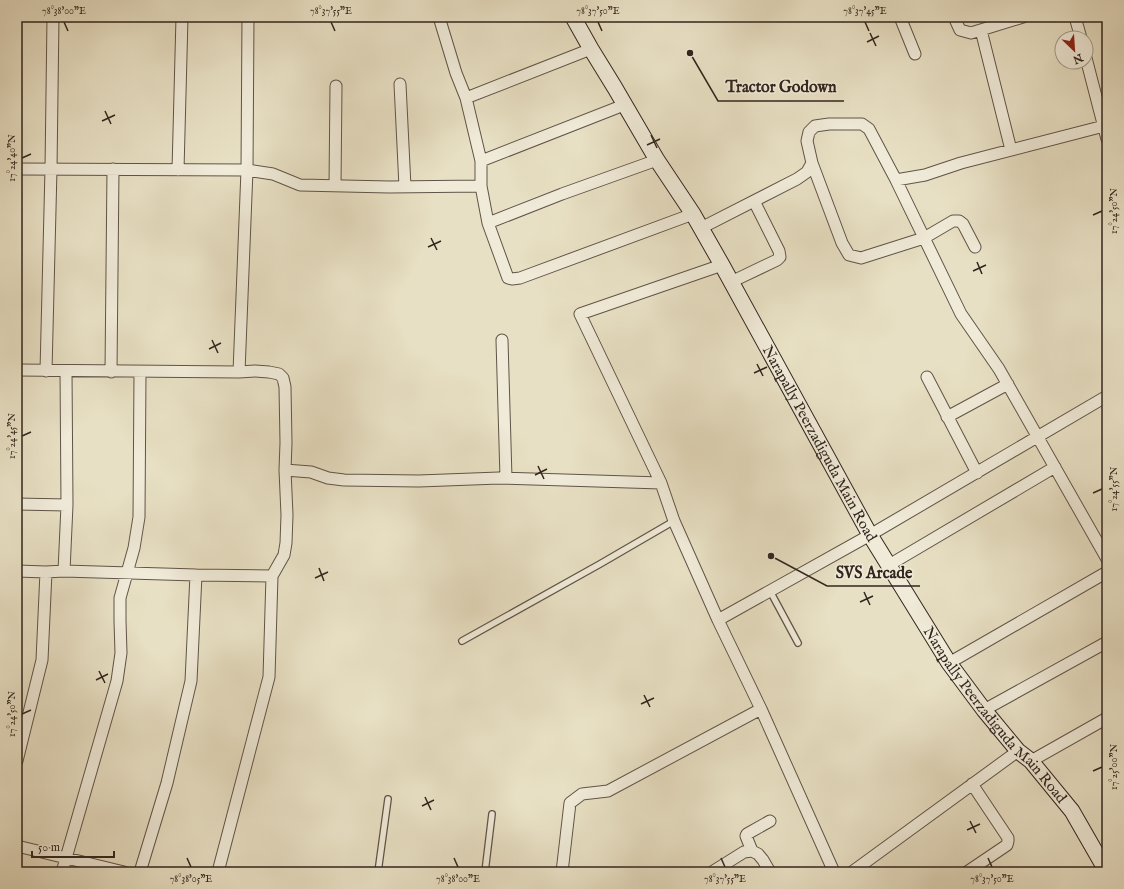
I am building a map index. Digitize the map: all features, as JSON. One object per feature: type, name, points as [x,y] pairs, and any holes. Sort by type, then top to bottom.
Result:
[{"type":"street","points":[[46,371],[53,17]]},
{"type":"street","points":[[178,170],[182,17]]},
{"type":"street","points":[[238,372],[247,170],[248,17]]},
{"type":"street","points":[[439,17],[456,73],[466,98],[480,161],[481,186],[488,223],[508,278],[520,278],[693,214]]},
{"type":"street","name":"Narapally Peerzadiguda Main Road","points":[[573,17],[657,160],[693,214],[870,535],[949,663],[984,710],[1018,751],[1031,761],[1072,811],[1104,871]]},
{"type":"street","points":[[900,17],[915,54]]},
{"type":"street","points":[[954,17],[960,30],[971,33],[1017,18]]},
{"type":"street","points":[[1075,17],[1079,30]]},
{"type":"street","points":[[981,30],[1011,150]]},
{"type":"street","points":[[466,98],[591,49]]},
{"type":"street","points":[[1089,70],[1107,139]]},
{"type":"street","points":[[400,84],[405,187]]},
{"type":"street","points":[[335,186],[336,86]]},
{"type":"street","points":[[480,161],[624,105]]},
{"type":"street","points":[[975,247],[963,224],[959,221],[953,221],[924,238],[861,258],[849,255],[842,243],[812,163],[807,141],[809,132],[815,126],[829,124],[862,124],[869,128],[896,180],[924,238],[960,314],[999,369],[1107,559]]},
{"type":"street","points":[[896,180],[925,175],[961,163],[1104,126]]},
{"type":"street","points":[[488,223],[562,194],[657,160]]},
{"type":"street","points":[[701,228],[797,179],[807,172],[812,163]]},
{"type":"street","points":[[17,169],[247,170],[274,174],[300,185],[405,187],[481,186]]},
{"type":"street","points":[[111,372],[113,170]]},
{"type":"street","points":[[731,282],[777,260],[780,257],[779,251],[754,201]]},
{"type":"street","points":[[722,266],[580,314],[662,483],[674,520],[718,620],[761,709],[834,872]]},
{"type":"street","points":[[502,340],[506,478]]},
{"type":"street","points":[[17,370],[111,372],[268,372],[279,374],[283,378],[285,387],[286,542],[284,556],[272,576],[269,677],[218,872]]},
{"type":"street","points":[[64,571],[67,505],[66,371]]},
{"type":"street","points":[[62,872],[116,680],[121,653],[120,598],[134,548],[139,517],[140,372]]},
{"type":"street","points":[[927,378],[977,473]]},
{"type":"street","points":[[947,416],[1008,384]]},
{"type":"street","points":[[718,620],[870,535],[1107,396]]},
{"type":"street","points":[[889,565],[1055,467]]},
{"type":"street","points":[[285,470],[311,472],[328,478],[344,480],[419,481],[506,478],[662,483]]},
{"type":"street","points":[[17,504],[67,505]]},
{"type":"street","points":[[17,571],[272,576]]},
{"type":"street","points":[[17,761],[42,660],[46,572]]},
{"type":"street","points":[[949,663],[1107,572]]},
{"type":"street","points":[[140,872],[167,783],[191,681],[196,575]]},
{"type":"street","points":[[984,710],[1107,642]]},
{"type":"street","points":[[562,872],[570,803],[582,794],[608,791],[761,709]]},
{"type":"street","points":[[1031,761],[1107,718]]},
{"type":"street","points":[[852,872],[1018,751]]},
{"type":"street","points":[[967,872],[1007,845],[1008,841],[1008,838],[972,784]]},
{"type":"street","points":[[752,851],[746,836],[747,834],[770,821]]},
{"type":"street","points":[[17,846],[124,872]]},
{"type":"street","points":[[712,872],[744,852],[752,851],[758,854],[770,872]]},
{"type":"lane","points":[[462,641],[600,564],[674,520]]},
{"type":"lane","points":[[770,591],[798,643]]},
{"type":"lane","points":[[378,872],[388,800]]},
{"type":"lane","points":[[485,872],[492,814]]},
{"type":"place","name":"Tractor Godown","points":[[690,53]]},
{"type":"place","name":"SVS Arcade","points":[[771,556]]}]
